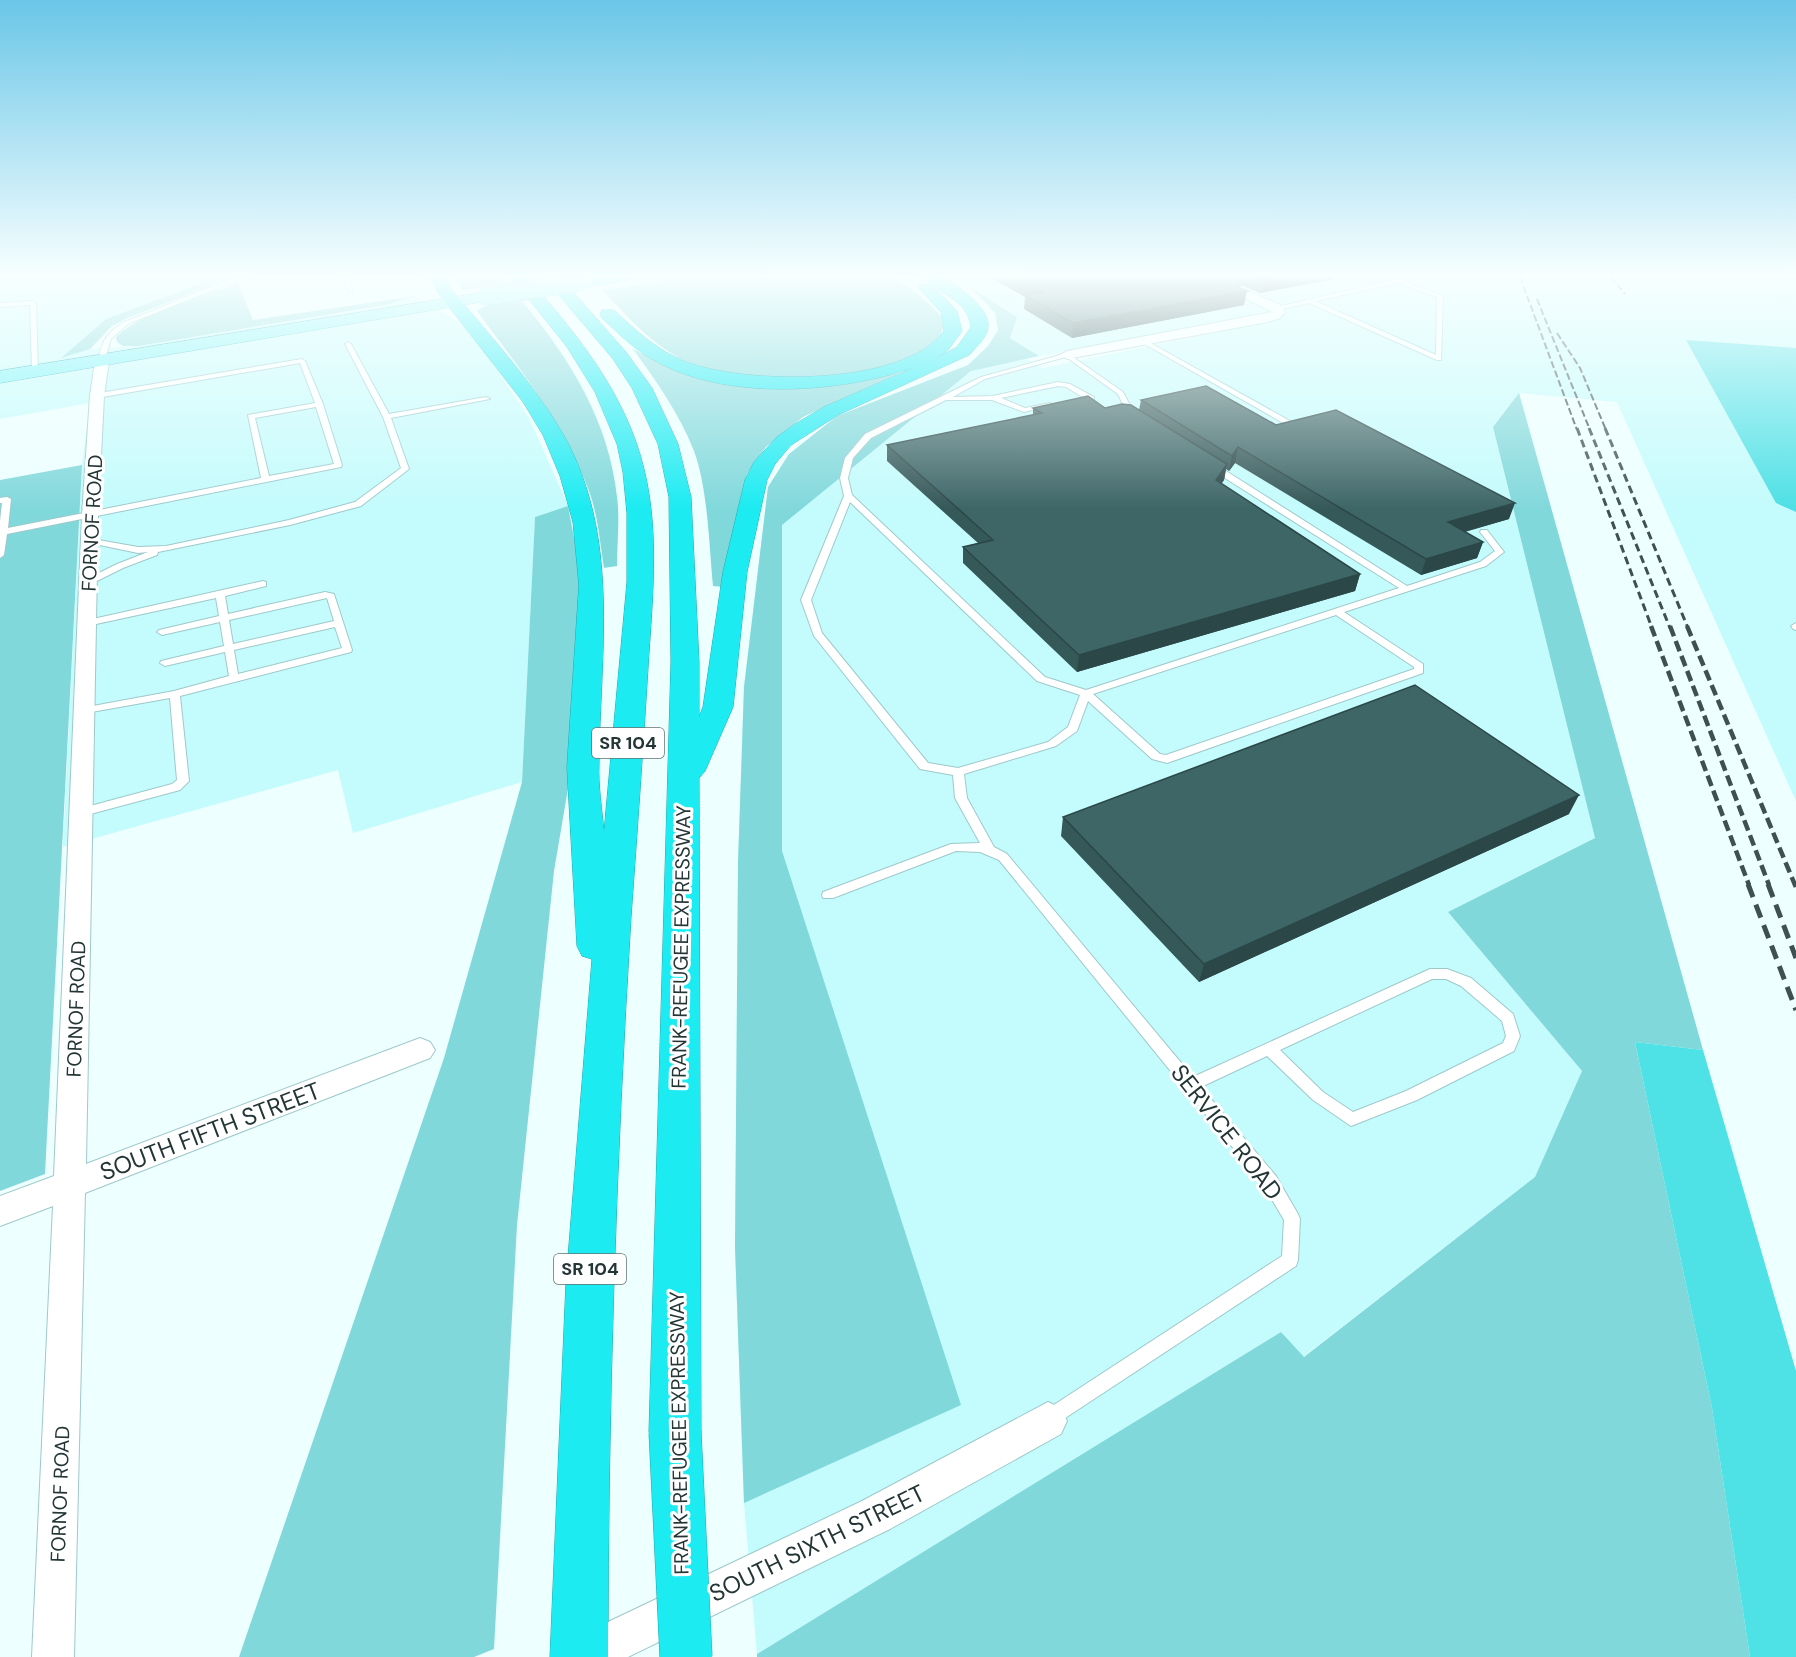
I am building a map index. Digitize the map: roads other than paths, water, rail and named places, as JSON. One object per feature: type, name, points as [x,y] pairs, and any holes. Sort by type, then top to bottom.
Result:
[{"type":"highway","points":[[495,354],[531,400],[553,435],[575,487],[585,522],[592,585],[583,767],[602,1059]]},
{"type":"highway","name":"SR 104","points":[[580,1657],[580,1479],[602,1059],[640,582],[637,494],[628,449],[607,394],[581,354]]},
{"type":"highway","name":"FRANK-REFUGEE EXPRESSWAY","points":[[619,354],[642,388],[660,424],[674,467],[683,533],[684,781],[675,1432],[686,1657]]},
{"type":"highway","points":[[655,354],[681,366],[711,375],[734,380],[785,383],[832,380],[883,372],[909,364],[928,354]]},
{"type":"highway","points":[[684,781],[718,707],[735,572],[756,480],[765,462],[784,441],[831,411],[956,354]]},
{"type":"main road","points":[[0,377],[143,354]]},
{"type":"street","name":"FORNOF ROAD","points":[[53,1657],[83,812],[90,527],[97,396],[102,361]]},
{"type":"street","name":"SOUTH FIFTH STREET","points":[[0,1211],[420,1050]]},
{"type":"street","name":"SOUTH SIXTH STREET","points":[[580,1657],[741,1582],[968,1468],[1048,1421]]},
{"type":"lane","points":[[34,354],[35,372]]},
{"type":"lane","points":[[102,361],[103,354]]},
{"type":"lane","points":[[88,582],[120,566],[166,549],[290,522],[358,504],[405,469],[387,417],[354,354]]},
{"type":"lane","points":[[1167,354],[1295,426]]},
{"type":"lane","points":[[1428,354],[1438,359],[1438,354]]},
{"type":"lane","points":[[1142,422],[1128,415],[1121,393],[1066,355],[983,378],[868,436],[849,458],[844,478],[848,496],[1041,679],[1086,693],[1156,757],[1167,759],[1419,671],[1419,666],[1336,611]]},
{"type":"lane","points":[[3,532],[90,527],[266,480],[338,465],[319,404],[302,361],[97,396]]},
{"type":"lane","points":[[944,399],[993,398],[1058,384],[1068,385],[1098,403]]},
{"type":"lane","points":[[993,398],[1024,410],[1057,404]]},
{"type":"lane","points":[[387,417],[486,399]]},
{"type":"lane","points":[[1068,402],[1091,399]]},
{"type":"lane","points":[[266,480],[251,417],[319,404]]},
{"type":"lane","points":[[1203,461],[1406,589]]},
{"type":"lane","points":[[848,496],[806,600],[817,634],[924,766],[958,772],[1052,744],[1073,729],[1086,693]]},
{"type":"lane","points":[[0,501],[7,500],[0,555]]},
{"type":"lane","points":[[90,527],[138,550],[166,549]]},
{"type":"lane","points":[[1086,693],[1483,564],[1500,552],[1484,532]]},
{"type":"lane","points":[[87,623],[263,584]]},
{"type":"lane","points":[[220,594],[234,678]]},
{"type":"lane","points":[[86,710],[175,694],[347,650],[331,596],[162,632]]},
{"type":"lane","points":[[165,663],[339,623]]},
{"type":"lane","points":[[83,812],[176,787],[183,781],[175,694]]},
{"type":"lane","points":[[958,772],[961,798],[989,849]]},
{"type":"lane","points":[[828,895],[955,848],[972,846],[989,849]]},
{"type":"lane","name":"SERVICE ROAD","points":[[989,849],[1003,856],[1270,1181],[1292,1219],[1290,1260],[1048,1421]]},
{"type":"lane","points":[[1191,1085],[1430,974],[1447,974],[1466,982],[1508,1018],[1513,1036],[1509,1047],[1459,1073],[1377,1111],[1351,1119],[1318,1096],[1269,1049]]},
{"type":"railway","points":[[1549,354],[1577,430]]},
{"type":"railway","points":[[1559,354],[1590,430]]},
{"type":"railway","points":[[1571,354],[1580,368],[1606,430]]},
{"type":"railway","points":[[1577,428],[1652,628]]},
{"type":"railway","points":[[1589,428],[1670,628]]},
{"type":"railway","points":[[1605,428],[1688,628]]},
{"type":"railway","points":[[1651,626],[1749,885]]},
{"type":"railway","points":[[1670,626],[1769,885]]},
{"type":"railway","points":[[1687,626],[1795,885]]},
{"type":"railway","points":[[1748,884],[1796,1010]]},
{"type":"railway","points":[[1768,884],[1796,958]]}]
